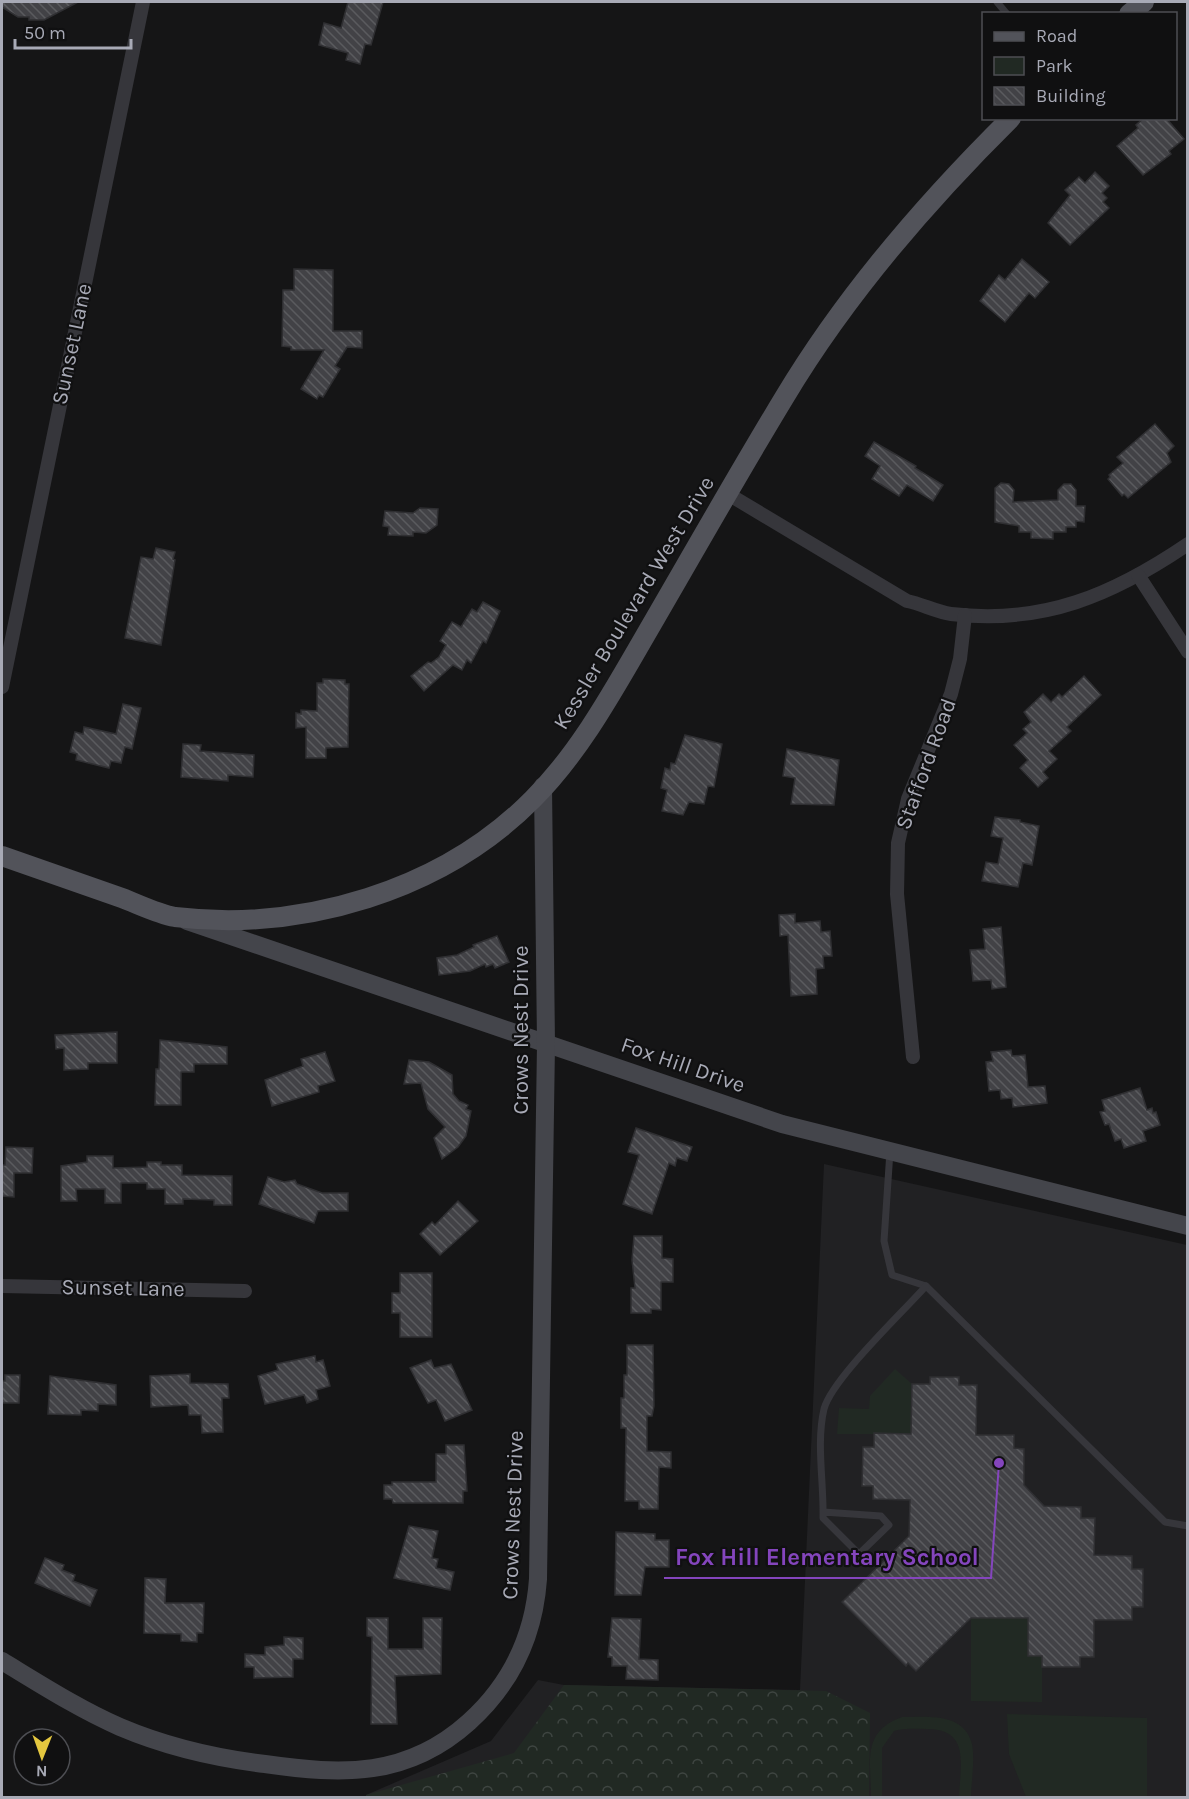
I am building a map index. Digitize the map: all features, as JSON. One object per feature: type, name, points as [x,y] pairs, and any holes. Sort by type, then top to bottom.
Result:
[{"type":"main road","points":[[1131,12],[1144,2]]},
{"type":"main road","name":"Kessler Boulevard West Drive","points":[[2,856],[174,917],[266,918],[322,910],[370,898],[410,883],[477,844],[527,805],[576,746],[607,700],[785,395],[857,294],[940,193],[1009,120]]},
{"type":"street","name":"Sunset Lane","points":[[2,687],[143,2]]},
{"type":"street","points":[[728,494],[907,601],[939,611],[965,615],[1011,616],[1070,605],[1106,593],[1188,544]]},
{"type":"street","points":[[1138,575],[1188,652]]},
{"type":"street","name":"Stafford Road","points":[[913,1057],[897,894],[898,843],[910,792],[951,694],[960,659],[965,615]]},
{"type":"street","name":"Crows Nest Drive","points":[[2,1661],[95,1715],[162,1742],[225,1759],[315,1772],[344,1772],[379,1768],[413,1757],[462,1728],[493,1698],[522,1649],[535,1608],[538,1579],[546,1044],[543,786]]},
{"type":"street","name":"Fox Hill Drive","points":[[174,917],[782,1124],[1188,1226]]},
{"type":"street","name":"Sunset Lane","points":[[2,1286],[245,1291]]},
{"type":"lane","points":[[890,1152],[884,1241],[892,1275],[926,1286],[1166,1522],[1188,1526]]},
{"type":"lane","points":[[823,1512],[881,1516],[889,1526],[859,1554],[823,1518],[821,1428],[824,1407],[834,1386],[926,1286]]},
{"type":"shaded area","points":[[824,1164],[1187,1245],[1187,1797],[366,1798],[366,1795],[491,1741],[538,1680],[564,1685],[800,1690]]},
{"type":"green space","points":[[895,1369],[912,1384],[911,1434],[837,1434],[839,1408],[869,1409],[870,1396]]},
{"type":"green space","points":[[971,1618],[1028,1618],[1028,1656],[1042,1656],[1042,1702],[971,1701]]},
{"type":"green space","points":[[564,1685],[826,1691],[870,1713],[869,1797],[366,1797],[366,1795],[514,1753]]},
{"type":"green space","points":[[1007,1714],[1147,1718],[1147,1797],[1026,1797],[1009,1754]]},
{"type":"green space","points":[[902,1717],[942,1718],[960,1725],[971,1741],[973,1753],[971,1797],[959,1797],[960,1751],[951,1735],[927,1729],[902,1729],[894,1731],[882,1748],[882,1797],[871,1797],[870,1760],[874,1739],[889,1723]]},
{"type":"building","points":[[2,2],[78,2],[44,20],[29,20],[29,17],[18,17],[2,7]]},
{"type":"building","points":[[348,2],[383,2],[371,45],[365,44],[360,64],[346,60],[348,53],[319,45],[324,23],[341,28]]},
{"type":"building","points":[[1142,120],[1168,120],[1184,139],[1169,151],[1171,154],[1143,175],[1117,146],[1138,128],[1136,125]]},
{"type":"building","points":[[1095,172],[1109,186],[1102,193],[1107,198],[1103,202],[1109,208],[1070,245],[1048,223],[1070,195],[1065,190],[1079,177],[1085,183]]},
{"type":"building","points":[[1022,259],[1049,282],[1035,298],[1029,293],[1005,322],[980,301],[999,275],[1005,280]]},
{"type":"building","points":[[294,269],[333,270],[333,331],[362,331],[362,348],[347,347],[335,366],[340,369],[323,397],[319,395],[317,399],[301,389],[324,350],[291,350],[291,347],[282,346],[283,290],[294,290]]},
{"type":"building","points":[[1155,424],[1174,446],[1167,453],[1171,462],[1128,498],[1124,494],[1122,496],[1108,479],[1109,475],[1123,463],[1117,457]]},
{"type":"building","points":[[874,442],[916,466],[915,468],[943,485],[933,501],[907,485],[899,496],[872,479],[880,466],[865,456]]},
{"type":"building","points":[[1001,483],[1009,484],[1014,490],[1013,502],[1058,500],[1058,490],[1064,484],[1071,484],[1076,490],[1076,506],[1085,506],[1084,522],[1076,521],[1076,527],[1066,527],[1066,532],[1053,532],[1053,539],[1031,538],[1031,532],[1019,532],[1019,526],[995,522],[995,488]]},
{"type":"building","points":[[420,508],[438,509],[437,525],[426,533],[413,532],[413,536],[388,535],[389,527],[383,526],[385,511],[413,513]]},
{"type":"building","points":[[156,548],[175,552],[161,645],[125,638],[141,557],[153,559]]},
{"type":"building","points":[[483,602],[500,611],[486,643],[483,641],[471,663],[467,660],[462,670],[453,665],[424,691],[411,676],[428,662],[431,663],[439,657],[446,645],[440,641],[452,622],[461,627],[472,609],[477,612]]},
{"type":"building","points":[[1084,676],[1101,695],[1067,727],[1071,731],[1049,751],[1057,759],[1043,772],[1048,778],[1038,787],[1020,768],[1028,760],[1014,745],[1027,733],[1023,729],[1031,722],[1024,712],[1043,694],[1051,702],[1059,694],[1062,697]]},
{"type":"building","points":[[323,679],[345,680],[345,684],[349,684],[348,747],[326,748],[326,758],[306,758],[306,727],[296,728],[296,713],[301,714],[301,710],[317,711],[317,683],[323,683]]},
{"type":"building","points":[[123,704],[141,708],[132,749],[125,747],[121,763],[111,761],[109,768],[76,760],[77,754],[70,752],[75,732],[83,734],[84,727],[116,734]]},
{"type":"building","points":[[685,735],[722,744],[714,787],[708,786],[704,804],[689,802],[683,815],[662,811],[667,790],[661,788],[665,768],[670,770],[671,763],[675,764]]},
{"type":"building","points":[[183,744],[201,745],[200,751],[254,755],[253,777],[228,775],[228,781],[181,777]]},
{"type":"building","points":[[787,749],[839,760],[834,805],[791,804],[795,778],[783,776]]},
{"type":"building","points":[[995,817],[1020,820],[1020,822],[1039,826],[1032,865],[1023,863],[1018,887],[982,881],[986,862],[998,864],[1003,838],[991,836]]},
{"type":"building","points":[[795,914],[795,923],[820,921],[821,932],[830,931],[832,956],[823,956],[824,968],[816,969],[817,994],[791,996],[788,935],[780,936],[779,915]]},
{"type":"building","points":[[1001,927],[1006,987],[992,989],[991,980],[973,981],[970,950],[985,949],[983,929]]},
{"type":"building","points":[[497,936],[509,962],[495,968],[493,964],[486,967],[485,964],[470,971],[439,975],[437,958],[457,955],[474,947],[473,945]]},
{"type":"building","points":[[117,1032],[117,1063],[88,1063],[88,1069],[64,1070],[64,1048],[56,1049],[55,1035]]},
{"type":"building","points":[[160,1040],[227,1047],[227,1064],[194,1064],[194,1072],[181,1072],[181,1105],[155,1105]]},
{"type":"building","points":[[1011,1050],[1012,1056],[1025,1055],[1028,1087],[1045,1086],[1047,1103],[1013,1107],[1012,1098],[1001,1099],[1000,1090],[989,1091],[986,1062],[993,1061],[991,1052]]},
{"type":"building","points":[[325,1052],[335,1081],[318,1086],[319,1092],[272,1106],[265,1080],[303,1066],[301,1059]]},
{"type":"building","points":[[409,1060],[429,1062],[452,1075],[453,1094],[459,1101],[468,1105],[466,1109],[471,1111],[466,1136],[458,1147],[442,1159],[434,1138],[445,1127],[428,1109],[421,1083],[404,1084]]},
{"type":"building","points":[[1140,1088],[1147,1110],[1152,1108],[1153,1113],[1156,1112],[1160,1125],[1143,1131],[1146,1141],[1124,1148],[1121,1139],[1115,1141],[1109,1124],[1105,1125],[1100,1112],[1105,1111],[1102,1100]]},
{"type":"building","points":[[636,1128],[692,1147],[687,1161],[677,1158],[675,1166],[669,1163],[652,1214],[623,1204],[639,1155],[628,1152]]},
{"type":"building","points":[[6,1147],[33,1148],[32,1173],[14,1173],[14,1197],[2,1196],[2,1165],[5,1165]]},
{"type":"building","points":[[87,1156],[113,1156],[113,1168],[147,1167],[147,1162],[161,1162],[161,1165],[182,1165],[182,1175],[232,1176],[232,1205],[214,1205],[214,1200],[183,1199],[183,1204],[165,1204],[165,1189],[147,1189],[147,1183],[121,1183],[121,1203],[105,1203],[105,1189],[76,1189],[77,1201],[61,1201],[61,1166],[87,1162]]},
{"type":"building","points":[[268,1177],[284,1182],[295,1180],[297,1184],[322,1193],[348,1193],[348,1211],[318,1211],[314,1223],[259,1204]]},
{"type":"building","points":[[458,1201],[478,1221],[440,1255],[420,1234],[432,1222],[435,1225]]},
{"type":"building","points":[[634,1236],[662,1236],[662,1258],[673,1259],[673,1282],[661,1282],[661,1310],[651,1309],[651,1313],[631,1313],[631,1288],[635,1288],[632,1260]]},
{"type":"building","points":[[400,1273],[432,1273],[432,1337],[400,1337],[400,1313],[392,1313],[392,1293],[400,1293]]},
{"type":"building","points":[[627,1345],[653,1345],[654,1406],[652,1416],[647,1416],[647,1451],[671,1452],[671,1468],[659,1467],[658,1509],[639,1509],[639,1501],[625,1501],[626,1428],[621,1428],[621,1398],[624,1398],[624,1375],[627,1375]]},
{"type":"building","points":[[315,1356],[316,1362],[323,1360],[330,1386],[316,1390],[318,1399],[307,1403],[304,1395],[265,1404],[258,1376],[278,1370],[276,1364]]},
{"type":"building","points":[[431,1360],[434,1368],[451,1364],[472,1410],[445,1421],[436,1400],[428,1403],[410,1368]]},
{"type":"building","points":[[190,1374],[190,1383],[228,1384],[229,1398],[222,1398],[223,1432],[202,1433],[201,1415],[189,1415],[188,1405],[151,1407],[150,1376]]},
{"type":"building","points":[[5,1375],[20,1375],[19,1403],[2,1403],[2,1381],[5,1381]]},
{"type":"building","points":[[50,1376],[116,1385],[116,1405],[98,1404],[98,1411],[81,1410],[81,1415],[48,1414]]},
{"type":"building","points":[[930,1377],[959,1377],[959,1385],[977,1385],[976,1435],[1014,1435],[1014,1448],[1024,1449],[1024,1485],[1044,1506],[1081,1507],[1081,1518],[1095,1518],[1094,1555],[1132,1556],[1132,1569],[1143,1569],[1143,1607],[1132,1607],[1132,1620],[1094,1620],[1094,1657],[1080,1657],[1080,1667],[1042,1667],[1042,1656],[1028,1656],[1028,1618],[971,1618],[916,1671],[908,1663],[906,1666],[842,1602],[909,1536],[910,1500],[873,1499],[873,1486],[862,1486],[863,1447],[874,1447],[874,1433],[911,1434],[912,1384],[930,1384]]},
{"type":"building","points":[[446,1445],[464,1445],[467,1491],[463,1491],[463,1503],[393,1503],[392,1499],[384,1499],[384,1485],[392,1485],[392,1482],[436,1482],[436,1454],[446,1454]]},
{"type":"building","points":[[409,1526],[438,1531],[432,1558],[438,1559],[436,1568],[454,1572],[450,1590],[394,1578]]},
{"type":"building","points":[[616,1532],[655,1534],[655,1540],[669,1540],[669,1567],[645,1567],[641,1595],[615,1595]]},
{"type":"building","points":[[45,1558],[64,1565],[62,1570],[75,1575],[73,1581],[97,1590],[90,1606],[35,1583]]},
{"type":"building","points":[[145,1578],[166,1579],[165,1603],[204,1603],[203,1633],[197,1633],[197,1642],[181,1641],[181,1634],[144,1633]]},
{"type":"building","points":[[367,1618],[388,1618],[388,1649],[423,1649],[423,1618],[442,1618],[441,1674],[395,1676],[397,1724],[371,1724],[372,1637],[367,1636]]},
{"type":"building","points":[[612,1618],[641,1619],[639,1659],[658,1660],[658,1680],[626,1679],[627,1666],[612,1666],[612,1657],[608,1657]]},
{"type":"building","points":[[284,1637],[303,1638],[303,1659],[293,1659],[293,1677],[254,1678],[254,1667],[245,1667],[245,1654],[265,1655],[265,1647],[284,1645]]},
{"type":"place","name":"Fox Hill Elementary School","points":[[999,1463]]}]
